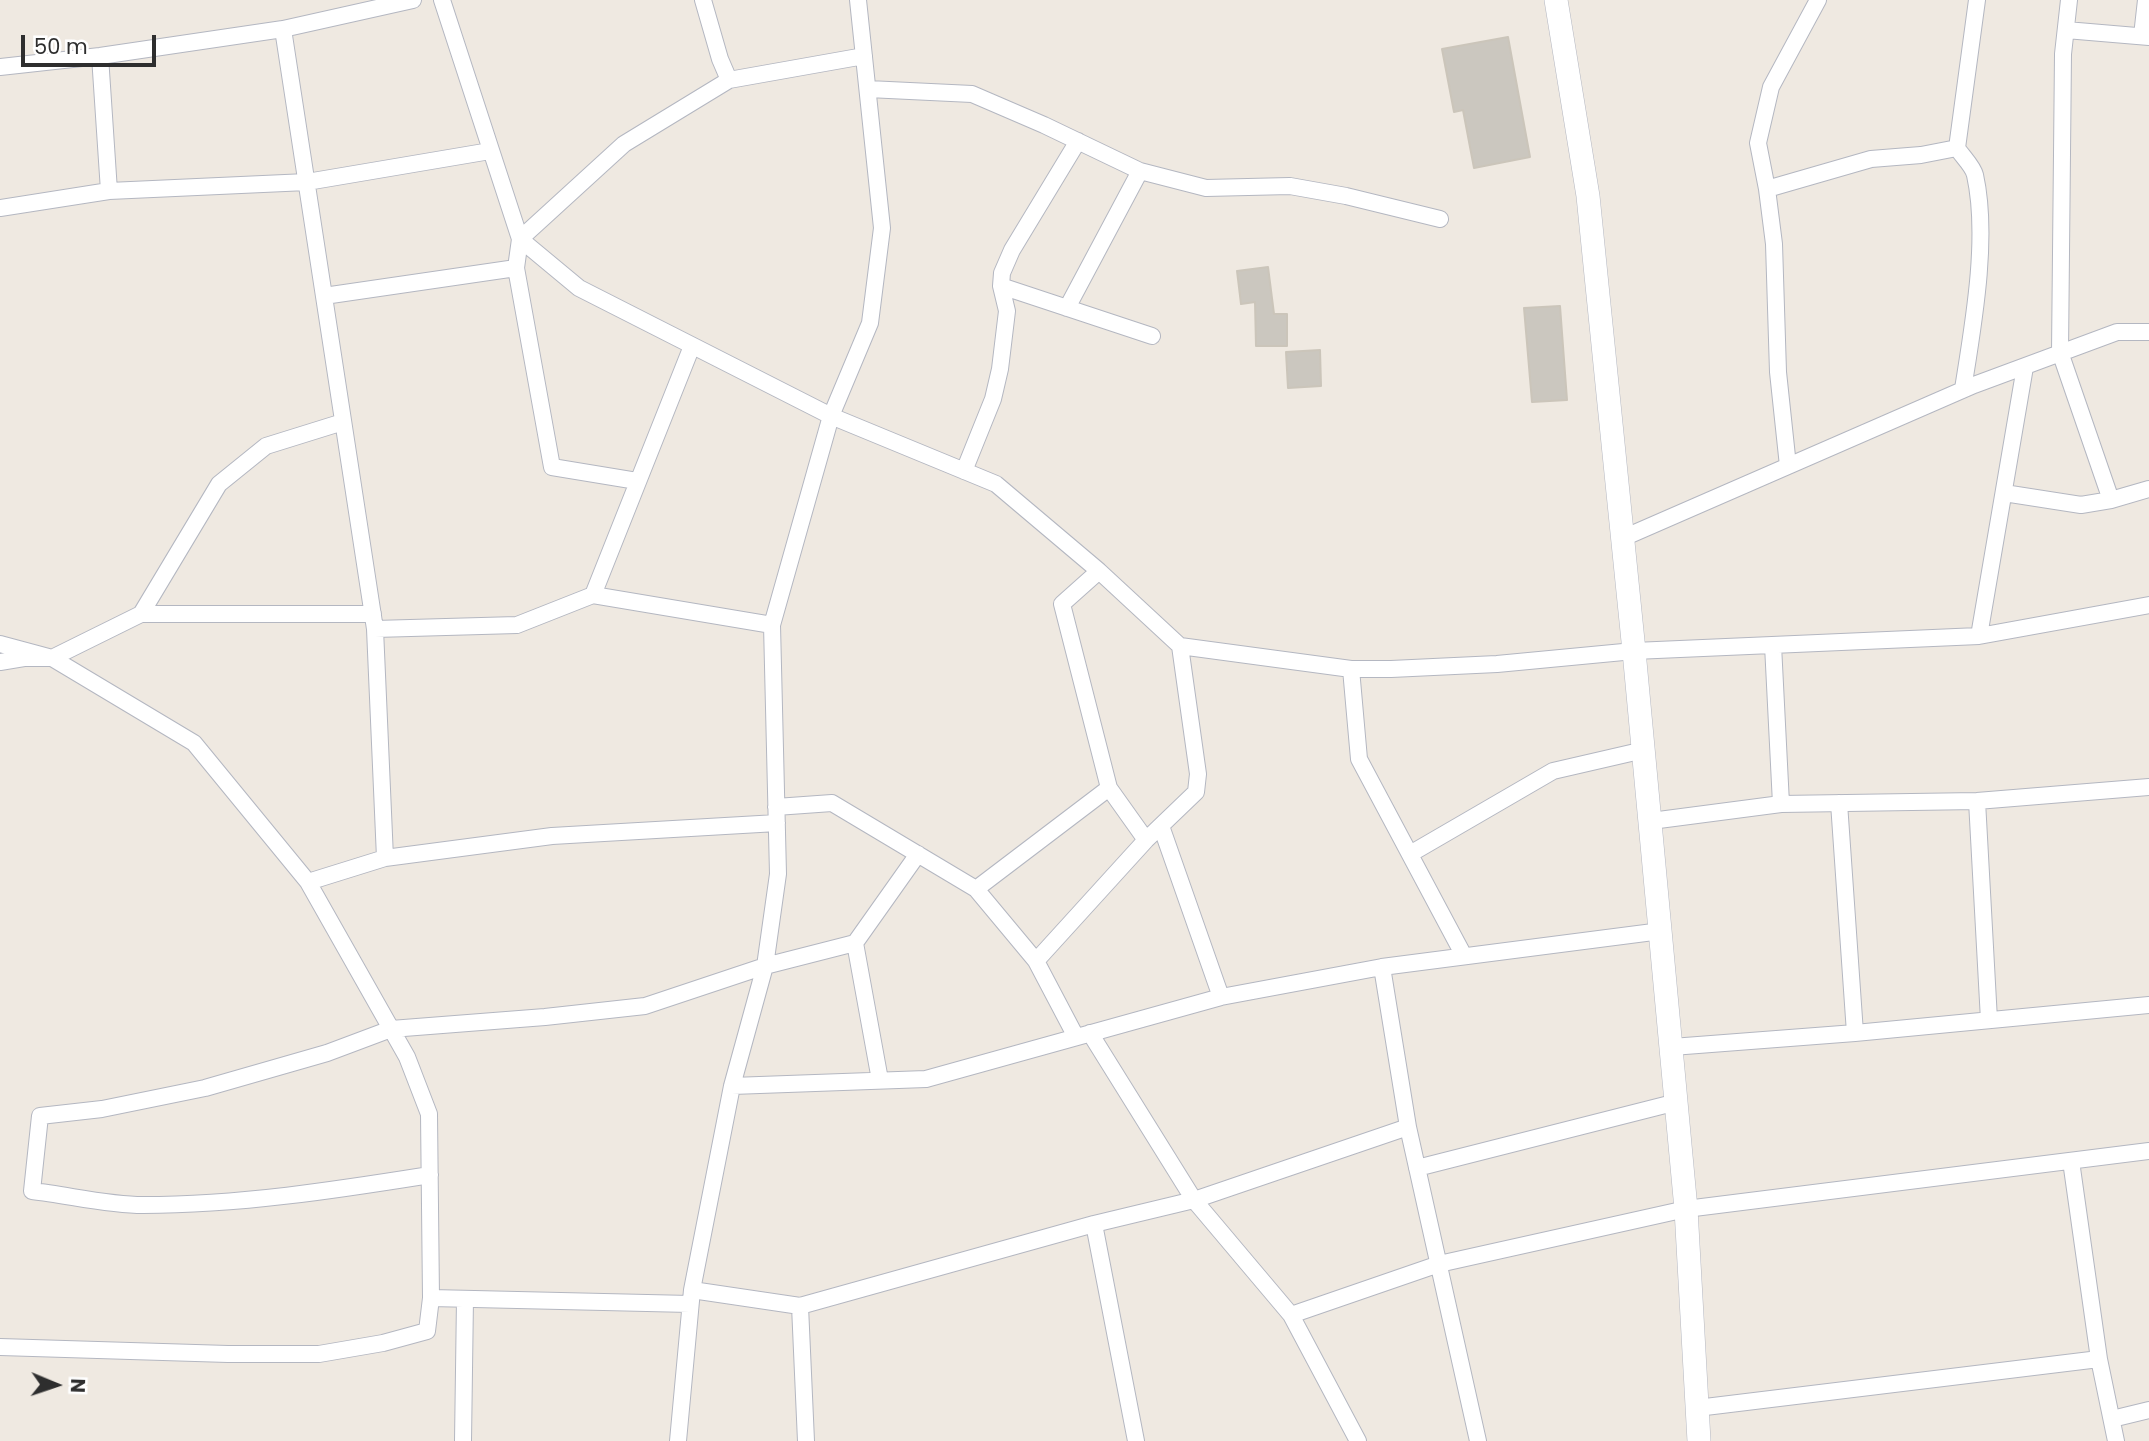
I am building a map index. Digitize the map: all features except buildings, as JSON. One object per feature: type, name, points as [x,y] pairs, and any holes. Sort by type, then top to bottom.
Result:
[{"type":"main road","points":[[1556,0],[1588,196],[1623,538],[1677,1102],[1699,1441]]},
{"type":"street","points":[[0,67],[100,56],[284,29],[413,0]]},
{"type":"street","points":[[442,0],[520,239],[516,268],[552,467],[637,481]]},
{"type":"street","points":[[703,0],[729,80]]},
{"type":"street","points":[[678,1441],[691,1297],[732,1086],[765,966],[778,874],[772,625],[831,416],[870,323],[882,228],[858,0]]},
{"type":"street","points":[[1787,466],[1778,372],[1774,244],[1758,143],[1771,87],[1818,0]]},
{"type":"street","points":[[1963,389],[1976,309],[1979,225],[1975,172],[1956,148],[1977,0]]},
{"type":"street","points":[[2068,0],[2063,54],[2060,352],[2111,500]]},
{"type":"street","points":[[2066,30],[2145,37],[2146,0]]},
{"type":"street","points":[[284,29],[374,622],[385,858]]},
{"type":"street","points":[[100,56],[110,191]]},
{"type":"street","points":[[520,239],[624,144],[729,80],[864,56]]},
{"type":"street","points":[[868,89],[972,94],[1140,171],[1206,188],[1290,186],[1346,196],[1440,219]]},
{"type":"street","points":[[964,471],[993,399],[1000,369],[1007,311],[1001,286],[1002,273],[1012,250],[1078,141]]},
{"type":"street","points":[[1767,189],[1871,159],[1921,155],[1956,148]]},
{"type":"street","points":[[0,208],[110,191],[307,182],[490,151]]},
{"type":"street","points":[[1067,308],[1140,171]]},
{"type":"street","points":[[520,239],[579,288],[831,416],[996,484],[1099,571],[1180,646],[1351,669],[1497,664],[1634,651],[1979,636],[2149,605]]},
{"type":"street","points":[[324,296],[516,268]]},
{"type":"street","points":[[1001,286],[1152,335]]},
{"type":"street","points":[[1623,538],[1963,389],[2117,332],[2149,332]]},
{"type":"street","points":[[593,595],[692,346]]},
{"type":"street","points":[[1979,636],[2025,367]]},
{"type":"street","points":[[141,614],[219,484],[266,446],[343,422]]},
{"type":"street","points":[[2004,493],[2081,505],[2149,489]]},
{"type":"street","points":[[1099,571],[1062,604],[1109,788],[1146,840]]},
{"type":"street","points":[[0,662],[24,658],[52,658],[141,614],[517,625],[593,595],[772,625]]},
{"type":"street","points":[[0,644],[52,658],[194,743],[308,882],[407,1057],[429,1114],[431,1298],[427,1331],[383,1343],[319,1354],[0,1348]]},
{"type":"street","points":[[1773,645],[1781,804]]},
{"type":"street","points":[[1037,961],[1146,840],[1196,792],[1198,774],[1180,646]]},
{"type":"street","points":[[1351,669],[1359,760],[1464,956]]},
{"type":"street","points":[[1410,855],[1553,771],[1644,750]]},
{"type":"street","points":[[1650,821],[1781,804],[1977,801],[2149,787]]},
{"type":"street","points":[[976,889],[1109,788]]},
{"type":"street","points":[[1977,801],[1989,1020]]},
{"type":"street","points":[[308,882],[385,858],[552,836],[776,815],[832,803],[976,889],[1037,961],[1083,1035],[1194,1200],[1291,1315],[1358,1441]]},
{"type":"street","points":[[1839,803],[1855,1033]]},
{"type":"street","points":[[1161,826],[1220,996]]},
{"type":"street","points":[[430,1175],[240,1200],[141,1205],[32,1191],[40,1116],[102,1109],[205,1088],[327,1053],[391,1029],[645,1006],[765,966],[855,943],[918,854]]},
{"type":"street","points":[[732,1086],[926,1079],[1220,996],[1382,967],[1661,931]]},
{"type":"street","points":[[855,943],[880,1080]]},
{"type":"street","points":[[1382,967],[1408,1127],[1478,1441]]},
{"type":"street","points":[[1672,1047],[1855,1033],[2149,1005]]},
{"type":"street","points":[[1417,1168],[1677,1102]]},
{"type":"street","points":[[431,1298],[691,1297],[800,1306],[1094,1224],[1194,1200],[1408,1127]]},
{"type":"street","points":[[1291,1315],[1439,1264],[1686,1209],[2149,1151]]},
{"type":"street","points":[[2071,1161],[2099,1359],[2116,1441]]},
{"type":"street","points":[[1094,1224],[1136,1441]]},
{"type":"street","points":[[463,1441],[465,1299]]},
{"type":"street","points":[[800,1306],[806,1441]]},
{"type":"street","points":[[1697,1408],[2099,1359]]},
{"type":"street","points":[[2112,1419],[2149,1410]]}]
